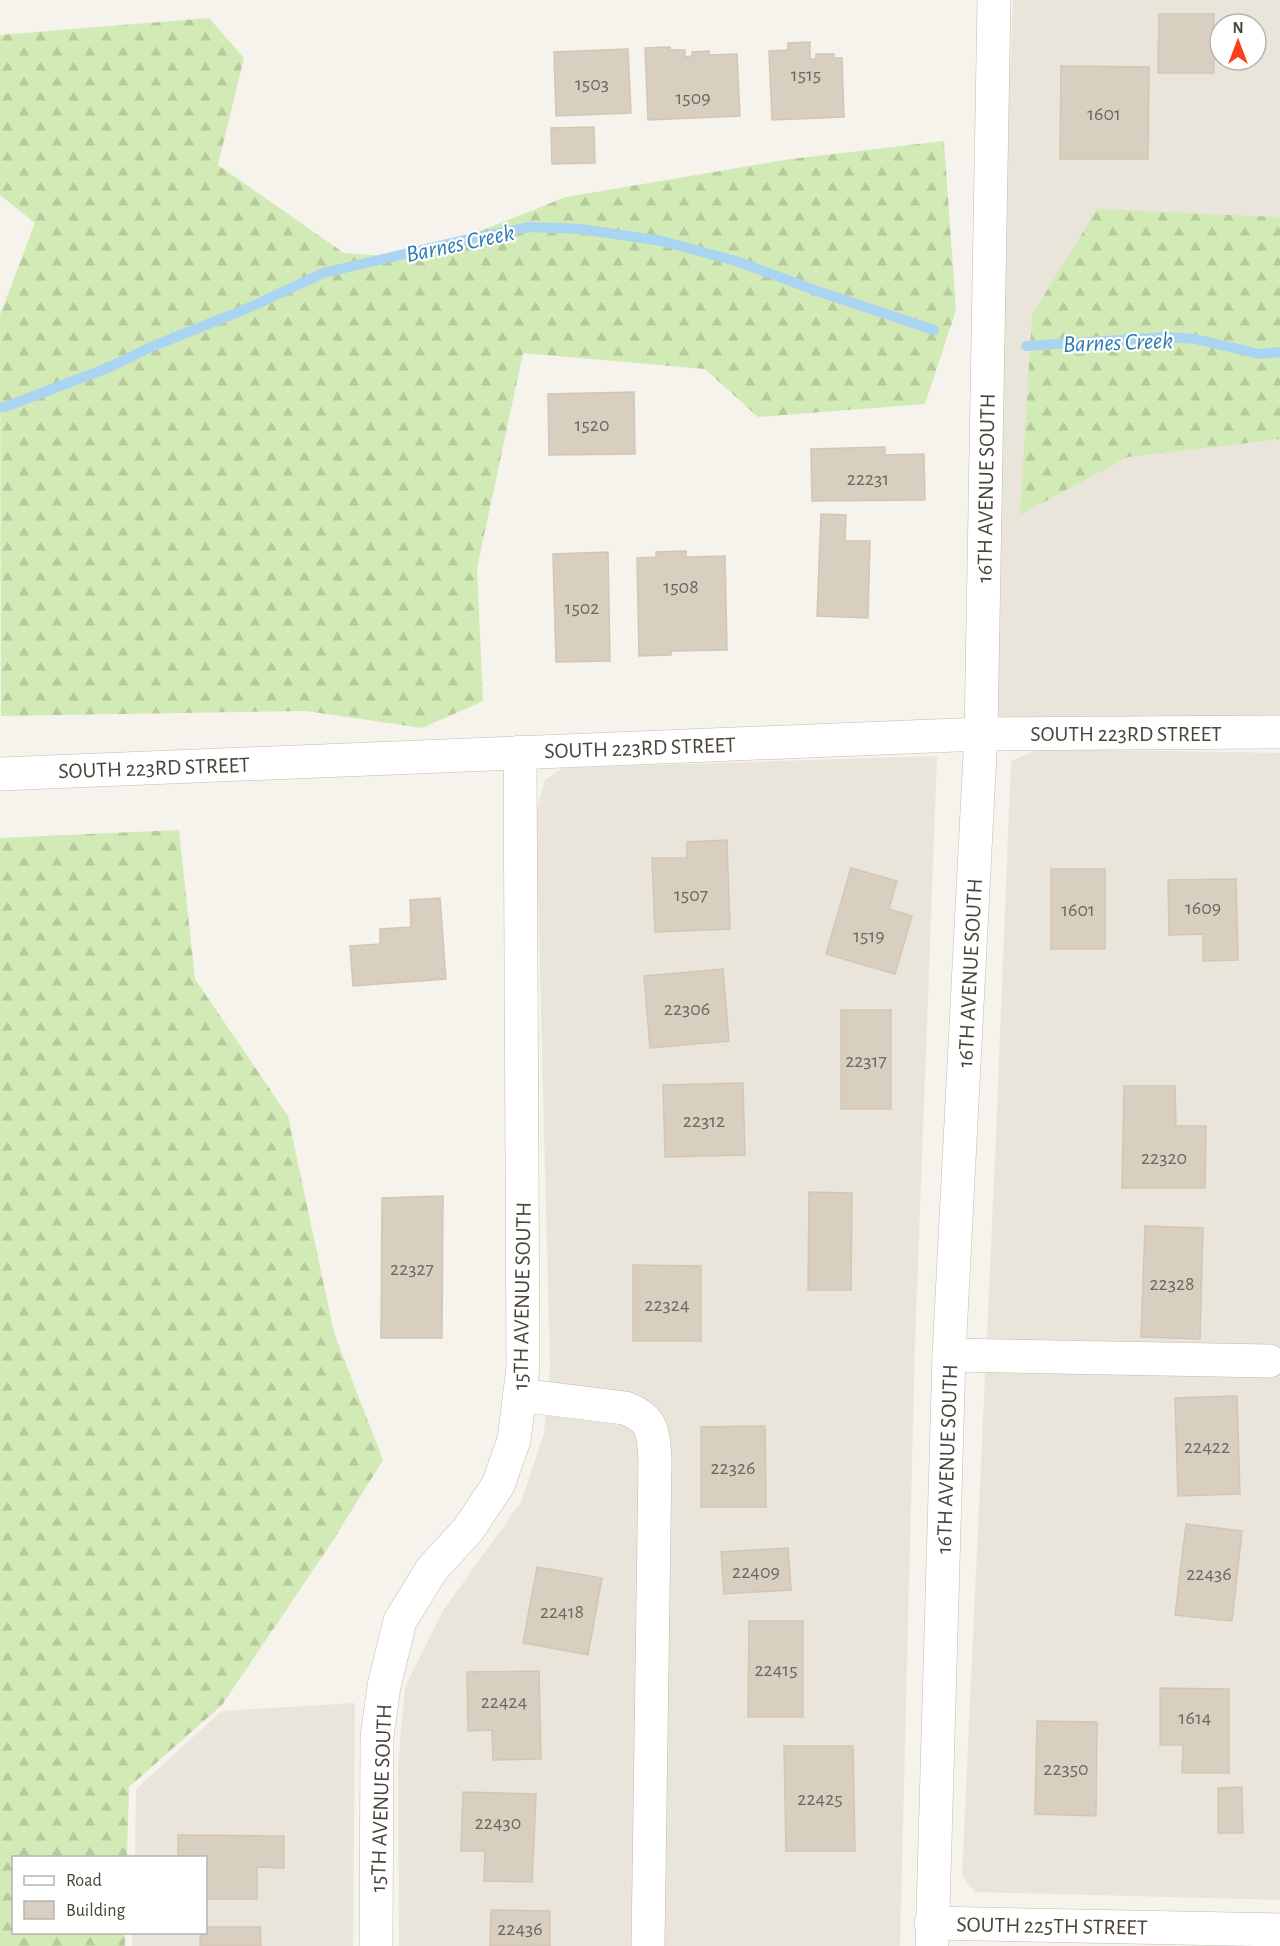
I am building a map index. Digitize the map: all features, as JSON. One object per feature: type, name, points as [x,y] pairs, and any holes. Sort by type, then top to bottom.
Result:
[{"type":"street","name":"16TH AVENUE SOUTH","points":[[932,1934],[949,1355],[981,734],[994,0]]},
{"type":"street","name":"SOUTH 223RD STREET","points":[[0,774],[981,734],[1280,732]]},
{"type":"street","name":"15TH AVENUE SOUTH","points":[[376,1946],[377,1737],[384,1686],[400,1621],[432,1569],[468,1530],[498,1485],[514,1440],[520,1395],[523,1368],[520,752]]},
{"type":"street","points":[[949,1355],[1269,1361]]},
{"type":"street","points":[[520,1395],[625,1408],[640,1414],[652,1431],[655,1460],[648,1946]]},
{"type":"street","name":"SOUTH 225TH STREET","points":[[932,1934],[1280,1930]]},
{"type":"shaded area","points":[[1013,0],[1280,0],[1280,732],[981,734]]},
{"type":"shaded area","points":[[1039,749],[1280,753],[1280,1900],[975,1892],[962,1876],[1011,761]]},
{"type":"shaded area","points":[[937,756],[915,1344],[900,1946],[399,1946],[398,1766],[405,1687],[444,1609],[521,1502],[544,1433],[550,1366],[536,814],[545,780],[562,768]]},
{"type":"shaded area","points":[[355,1703],[353,1946],[132,1946],[132,1934],[207,1934],[207,1856],[135,1856],[136,1789],[222,1711]]},
{"type":"green space","points":[[209,18],[244,58],[218,165],[344,253],[413,258],[566,197],[791,159],[944,141],[956,310],[925,404],[758,417],[705,369],[523,353],[477,568],[483,701],[422,728],[306,711],[1,716],[0,315],[35,223],[0,195],[0,35]]},
{"type":"green space","points":[[1097,209],[1280,217],[1280,439],[1128,457],[1020,515],[1032,315]]},
{"type":"green space","points":[[179,830],[195,979],[288,1116],[334,1333],[383,1460],[330,1545],[222,1705],[129,1787],[127,1856],[12,1856],[12,1934],[125,1934],[125,1946],[0,1946],[0,838]]},
{"type":"building","points":[[1159,14],[1208,14],[1208,72],[1214,73],[1158,73]]},
{"type":"building","points":[[810,42],[810,59],[816,59],[816,54],[834,54],[834,58],[842,58],[844,117],[772,120],[769,51],[788,50],[788,43]]},
{"type":"building","points":[[670,47],[670,50],[685,50],[685,57],[692,56],[692,52],[709,51],[709,55],[737,54],[740,116],[648,120],[645,48]]},
{"type":"building","points":[[628,49],[631,113],[556,116],[554,52]]},
{"type":"building","points":[[1061,66],[1149,67],[1148,159],[1060,159]]},
{"type":"building","points":[[594,127],[595,163],[552,164],[551,128]]},
{"type":"building","points":[[634,392],[635,454],[549,455],[548,394]]},
{"type":"building","points":[[885,447],[885,455],[924,454],[925,500],[812,501],[811,449]]},
{"type":"building","points":[[821,514],[846,515],[845,541],[870,541],[868,618],[817,616]]},
{"type":"building","points":[[686,551],[686,557],[725,556],[727,650],[671,651],[671,655],[639,656],[637,558],[656,557],[656,552]]},
{"type":"building","points":[[608,552],[610,661],[556,662],[553,554]]},
{"type":"building","points":[[727,840],[730,929],[655,932],[652,858],[687,858],[687,842]]},
{"type":"building","points":[[851,868],[897,881],[889,909],[912,916],[895,974],[826,954]]},
{"type":"building","points":[[1051,869],[1105,869],[1105,949],[1051,949]]},
{"type":"building","points":[[1236,879],[1238,960],[1203,961],[1203,934],[1169,935],[1168,880]]},
{"type":"building","points":[[440,898],[446,979],[353,986],[350,946],[380,944],[380,929],[411,927],[410,900]]},
{"type":"building","points":[[723,969],[729,1041],[650,1048],[644,976]]},
{"type":"building","points":[[841,1010],[891,1010],[891,1109],[841,1109]]},
{"type":"building","points":[[743,1083],[745,1155],[665,1157],[663,1085]]},
{"type":"building","points":[[1124,1086],[1175,1086],[1176,1126],[1206,1126],[1205,1188],[1122,1188]]},
{"type":"building","points":[[809,1192],[852,1193],[851,1290],[808,1290]]},
{"type":"building","points":[[443,1196],[442,1338],[381,1338],[382,1198]]},
{"type":"building","points":[[1145,1226],[1203,1228],[1200,1339],[1141,1337]]},
{"type":"building","points":[[633,1265],[701,1266],[701,1341],[633,1341]]},
{"type":"building","points":[[1237,1396],[1240,1494],[1178,1496],[1175,1398]]},
{"type":"building","points":[[765,1426],[766,1507],[701,1507],[701,1427]]},
{"type":"building","points":[[1186,1524],[1242,1531],[1232,1621],[1175,1615]]},
{"type":"building","points":[[788,1548],[791,1590],[724,1594],[721,1552]]},
{"type":"building","points":[[537,1567],[602,1578],[588,1655],[523,1643]]},
{"type":"building","points":[[749,1621],[803,1621],[803,1717],[748,1717]]},
{"type":"building","points":[[539,1671],[541,1759],[493,1760],[492,1730],[468,1731],[467,1672]]},
{"type":"building","points":[[1160,1688],[1229,1689],[1229,1773],[1182,1773],[1183,1745],[1160,1745]]},
{"type":"building","points":[[1037,1721],[1097,1722],[1096,1816],[1035,1814]]},
{"type":"building","points":[[784,1746],[853,1746],[855,1851],[786,1851]]},
{"type":"building","points":[[1242,1787],[1243,1833],[1218,1833],[1218,1788]]},
{"type":"building","points":[[463,1792],[536,1794],[532,1882],[484,1881],[485,1851],[461,1851]]},
{"type":"building","points":[[178,1835],[284,1836],[284,1868],[257,1867],[257,1899],[207,1899],[207,1856],[178,1856]]},
{"type":"building","points":[[491,1910],[550,1911],[550,1946],[490,1946]]},
{"type":"building","points":[[207,1927],[260,1927],[261,1946],[200,1946],[200,1934],[207,1934]]},
{"type":"waterway","name":"Barnes Creek","points":[[0,407],[110,367],[151,347],[253,306],[323,273],[530,227],[581,229],[662,241],[739,262],[934,330]]},
{"type":"waterway","name":"Barnes Creek","points":[[1026,346],[1166,337],[1195,339],[1260,354],[1280,352]]}]
